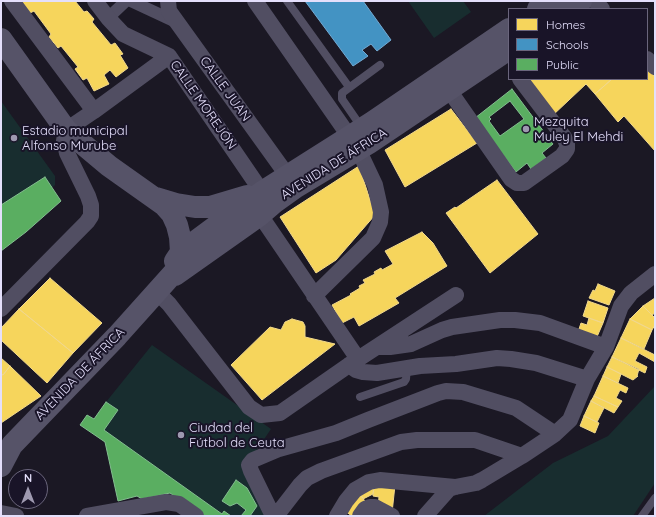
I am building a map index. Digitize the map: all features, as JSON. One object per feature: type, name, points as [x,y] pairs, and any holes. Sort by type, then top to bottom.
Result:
[{"type":"main road","points":[[540,8],[550,1]]},
{"type":"main road","points":[[570,8],[581,1]]},
{"type":"main road","name":"AVENIDA DE ÁFRICA","points":[[160,288],[260,215],[356,138],[508,30]]},
{"type":"main road","points":[[1,39],[66,130],[110,166],[164,205],[172,214],[178,225],[181,252]]},
{"type":"main road","name":"AVENIDA DE ÁFRICA","points":[[1,466],[6,448],[117,336],[178,268],[181,252],[287,175],[448,90],[506,56]]},
{"type":"main road","points":[[155,198],[195,208],[210,207],[262,192]]},
{"type":"street","points":[[12,1],[94,111]]},
{"type":"street","name":"CALLE MOREJÓN","points":[[95,1],[108,18],[124,34],[169,56],[262,192]]},
{"type":"street","points":[[108,18],[126,1]]},
{"type":"street","points":[[131,1],[177,23]]},
{"type":"street","name":"CALLE JUAN","points":[[168,1],[169,11],[177,23],[287,175]]},
{"type":"street","points":[[255,1],[356,138],[376,191],[381,212],[380,222],[373,238],[314,296]]},
{"type":"street","points":[[2,305],[87,222],[91,216],[91,205],[88,196],[67,154],[64,141],[66,130],[169,56]]},
{"type":"street","points":[[648,59],[655,67]]},
{"type":"street","points":[[448,90],[511,179],[517,183],[524,183],[562,156],[567,149],[567,144],[564,137],[521,80]]},
{"type":"street","points":[[260,215],[314,296],[353,362],[356,370],[370,373],[497,358],[536,363],[587,379]]},
{"type":"street","points":[[337,516],[355,490],[369,482],[380,480],[455,486],[476,483],[522,456],[555,434],[570,420],[587,379],[606,347],[621,306],[631,293],[655,274]]},
{"type":"street","points":[[160,288],[169,304],[249,407],[261,415],[280,413],[353,362],[456,295]]},
{"type":"street","points":[[377,347],[411,344],[452,327],[500,320],[515,320],[540,323],[606,347]]},
{"type":"street","points":[[273,516],[251,471],[249,465],[253,460],[285,447],[336,433],[438,393],[446,391],[463,392],[516,408],[555,434]]},
{"type":"street","points":[[276,516],[307,478],[321,471],[401,442],[417,440],[475,440],[522,456]]},
{"type":"street","points":[[425,516],[449,489],[455,486]]},
{"type":"street","points":[[86,516],[166,502],[179,504],[196,516]]},
{"type":"street","points":[[360,516],[365,509],[375,507],[392,516]]},
{"type":"street","points":[[1,513],[16,516]]},
{"type":"lane","points":[[287,1],[349,87]]},
{"type":"lane","points":[[356,138],[342,99],[342,93],[380,65]]},
{"type":"lane","points":[[360,397],[404,382],[406,379],[407,368]]},
{"type":"lane","points":[[642,516],[655,498]]},
{"type":"green space","points":[[408,1],[463,1],[471,12],[434,38]]},
{"type":"green space","name":"Estadio municipal Alfonso Murube","points":[[1,101],[55,176],[55,185],[1,239]]},
{"type":"green space","name":"Ciudad del Fútbol de Ceuta","points":[[152,345],[271,429],[246,466],[269,516],[203,516],[169,493],[142,499],[137,496],[118,501],[105,442],[80,425],[87,415],[94,419]]},
{"type":"green space","points":[[655,386],[655,483],[633,516],[484,516],[553,463],[608,436]]},
{"type":"building: Homes","points":[[75,1],[84,12],[87,11],[94,19],[92,22],[111,45],[115,43],[123,54],[120,55],[128,68],[116,77],[110,70],[104,75],[109,84],[94,91],[87,78],[83,80],[75,69],[78,67],[61,46],[58,48],[49,37],[51,34],[34,11],[30,13],[22,2]]},
{"type":"building: Homes","points":[[648,69],[655,77],[655,151],[624,116],[618,122],[595,94],[611,80],[648,80]]},
{"type":"building: Homes","points":[[526,80],[611,80],[595,94],[586,84],[552,116]]},
{"type":"building: Homes","points":[[451,109],[477,143],[405,187],[385,150]]},
{"type":"building: Homes","points":[[359,166],[375,215],[336,260],[316,273],[280,217]]},
{"type":"building: Homes","points":[[497,180],[538,234],[490,273],[446,213],[455,207],[456,208]]},
{"type":"building: Homes","points":[[422,232],[433,243],[447,266],[395,298],[399,303],[359,326],[354,317],[342,323],[332,305],[351,295],[350,294],[360,288],[359,286],[365,283],[363,280],[375,274],[374,272],[381,268],[382,270],[393,264],[385,251]]},
{"type":"building: Homes","points":[[50,278],[102,323],[73,353],[19,309]]},
{"type":"building: Homes","points":[[598,284],[615,291],[609,305],[589,298],[593,290],[595,291]]},
{"type":"building: Homes","points":[[655,298],[655,313],[652,315],[643,306]]},
{"type":"building: Homes","points":[[588,301],[608,308],[603,323],[583,316]]},
{"type":"building: Homes","points":[[643,306],[655,318],[655,325],[652,330],[630,319]]},
{"type":"building: Homes","points":[[19,309],[73,353],[47,383],[1,340],[1,328]]},
{"type":"building: Homes","points":[[589,318],[603,323],[596,339],[578,332],[581,323],[587,325]]},
{"type":"building: Homes","points":[[292,319],[303,322],[305,326],[305,337],[335,344],[262,400],[231,365],[270,327],[281,330],[285,322]]},
{"type":"building: Homes","points":[[630,319],[652,330],[644,349],[621,338]]},
{"type":"building: Homes","points":[[621,338],[655,355],[655,362],[639,353],[635,361],[647,367],[645,373],[612,357]]},
{"type":"building: Homes","points":[[612,357],[639,369],[638,376],[633,380],[607,367]]},
{"type":"building: Homes","points":[[1,358],[10,366],[3,375],[1,374]]},
{"type":"building: Homes","points":[[10,366],[41,396],[1,423],[1,374],[3,375]]},
{"type":"building: Homes","points":[[607,367],[621,374],[618,383],[603,376]]},
{"type":"building: Homes","points":[[603,376],[628,388],[626,393],[620,390],[616,398],[622,401],[618,407],[594,396]]},
{"type":"building: Homes","points":[[594,396],[618,407],[614,413],[591,401]]},
{"type":"building: Homes","points":[[591,401],[604,408],[597,422],[584,416]]},
{"type":"building: Homes","points":[[584,416],[599,423],[595,433],[580,426]]},
{"type":"building: Homes","points":[[374,484],[395,485],[392,513],[378,507],[379,497],[373,496]]},
{"type":"building: Homes","points":[[374,486],[373,494],[363,499],[359,492]]},
{"type":"building: Homes","points":[[359,492],[366,503],[354,516],[352,516],[342,509]]},
{"type":"building: Schools","points":[[305,1],[363,1],[391,40],[377,51],[371,44],[362,50],[368,56],[353,66]]},
{"type":"building: Public","name":"Mezquita Muley El Mehdi","points":[[512,89],[553,144],[542,153],[546,158],[531,169],[527,163],[516,172],[475,118]],"holes":[[[510,101],[524,119],[500,136],[489,121],[491,119],[489,117]]]},
{"type":"building: Public","points":[[45,177],[61,201],[26,232],[1,251],[1,205]]},
{"type":"building: Public","points":[[106,402],[118,410],[104,430],[222,514],[224,511],[231,516],[203,516],[170,493],[142,499],[137,496],[118,501],[105,442],[80,425],[87,415],[94,419]]},
{"type":"building: Public","points":[[236,480],[247,488],[257,506],[250,516],[241,516],[246,510],[237,503],[230,506],[222,501]]},
{"type":"place","name":"Mezquita Muley El Mehdi","points":[[526,129]]},
{"type":"place","name":"Estadio municipal Alfonso Murube","points":[[14,138]]},
{"type":"place","name":"Ciudad del Fútbol de Ceuta","points":[[181,435]]}]
